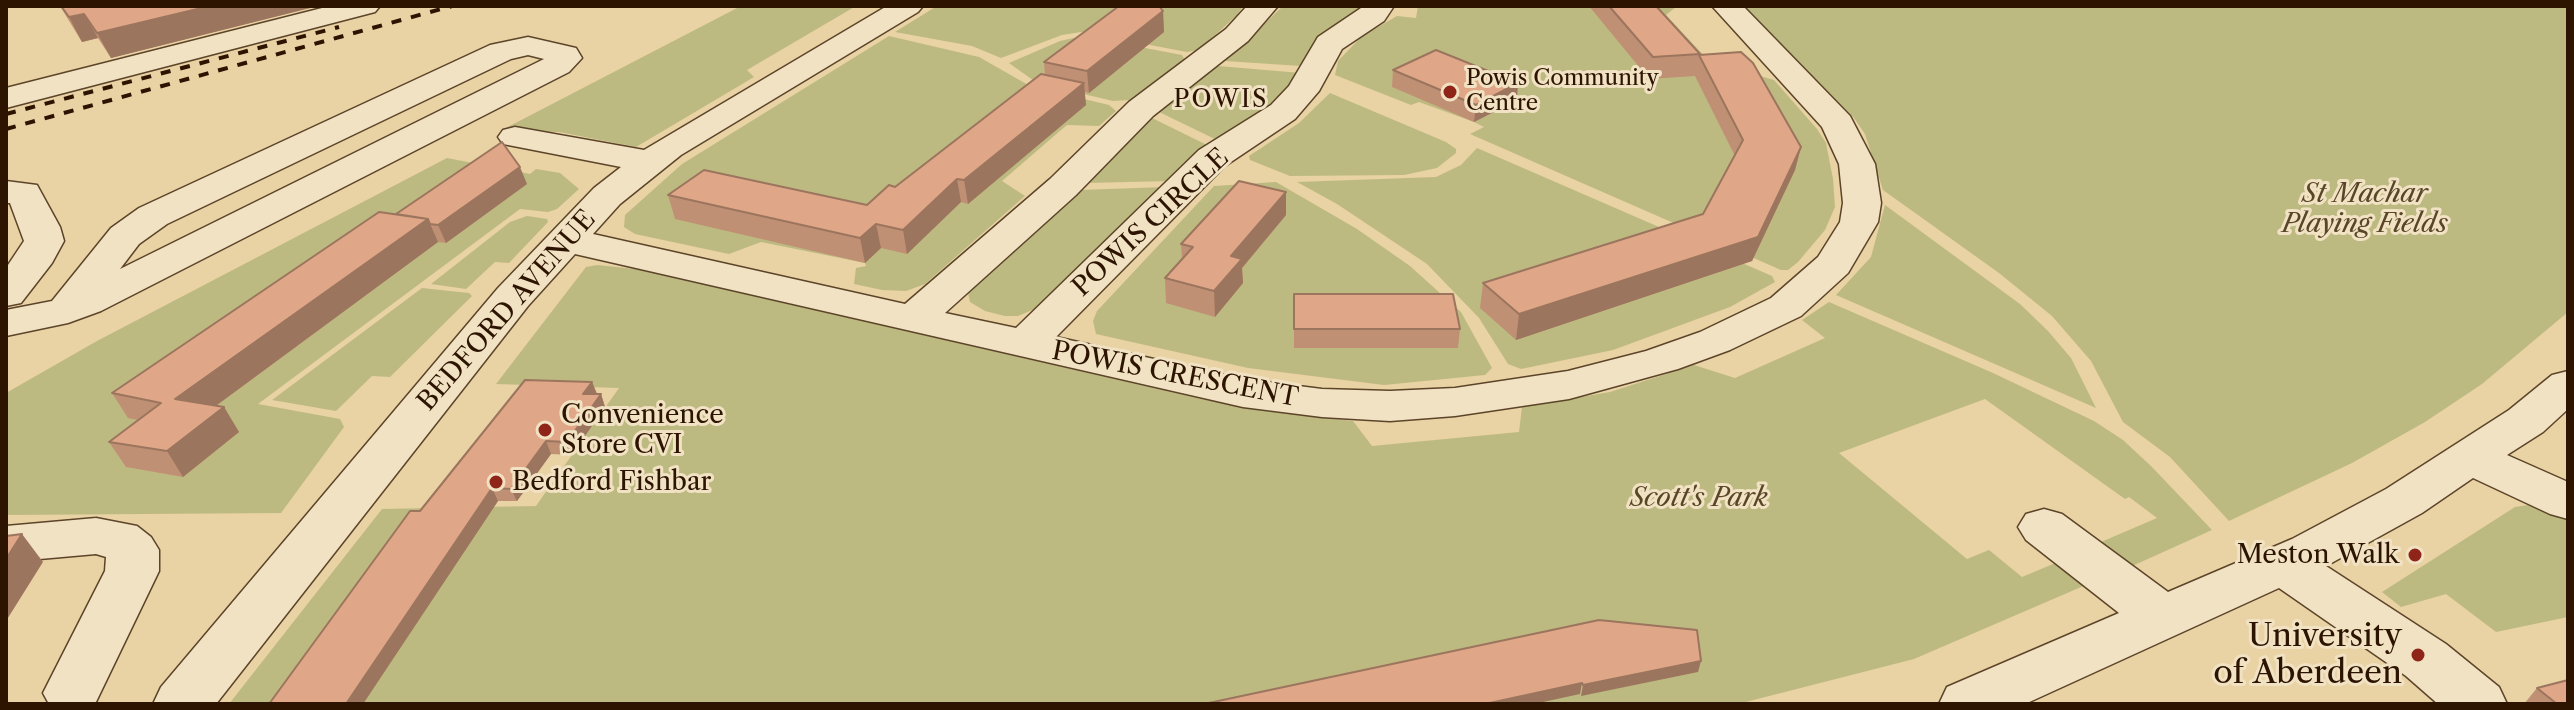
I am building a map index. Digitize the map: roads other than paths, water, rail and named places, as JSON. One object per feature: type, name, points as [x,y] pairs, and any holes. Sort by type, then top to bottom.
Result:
[{"type":"street","points":[[6,98],[365,6]]},
{"type":"street","name":"BEDFORD AVENUE","points":[[182,704],[513,297],[607,196],[649,162],[908,6]]},
{"type":"street","points":[[911,320],[1063,187],[1141,109],[1237,35],[1263,6]]},
{"type":"street","name":"POWIS CIRCLE","points":[[1024,345],[1212,158],[1283,112],[1303,91],[1329,44],[1373,15],[1379,6]]},
{"type":"street","name":"POWIS CRESCENT","points":[[565,240],[1243,393],[1322,403],[1390,406],[1513,395],[1619,374],[1715,341],[1786,307],[1834,264],[1859,222],[1862,203],[1860,181],[1850,145],[1838,123],[1727,6]]},
{"type":"street","points":[[6,323],[67,310],[558,65],[566,58],[565,55],[528,46],[501,52],[153,216],[125,236],[67,310]]},
{"type":"street","points":[[515,137],[649,162]]},
{"type":"street","points":[[6,192],[24,193],[41,227],[44,241],[38,255],[6,294]]},
{"type":"street","points":[[1968,704],[2046,691],[2165,619],[2285,565],[2404,501],[2526,421],[2568,385]]},
{"type":"street","points":[[2471,458],[2568,502]]},
{"type":"street","points":[[2044,527],[2165,619]]},
{"type":"street","points":[[6,544],[96,536],[119,539],[133,550],[132,571],[72,693]]},
{"type":"street","points":[[2285,565],[2426,660],[2478,704]]},
{"type":"railway","points":[[6,129],[452,6]]},
{"type":"railway","points":[[6,114],[339,27]]},
{"type":"place","name":"Powis Community Centre","points":[[1450,92]]},
{"type":"place","name":"Convenience Store CVI","points":[[545,430]]},
{"type":"place","name":"Bedford Fishbar","points":[[496,482]]},
{"type":"place","name":"Meston Walk","points":[[2415,555]]},
{"type":"place","name":"University of Aberdeen","points":[[2418,655]]},
{"type":"district","name":"POWIS","points":[[1221,100]]},
{"type":"park label","name":"St Machar Playing Fields","points":[[2365,209]]},
{"type":"park label","name":"Scott's Park","points":[[1699,498]]}]
